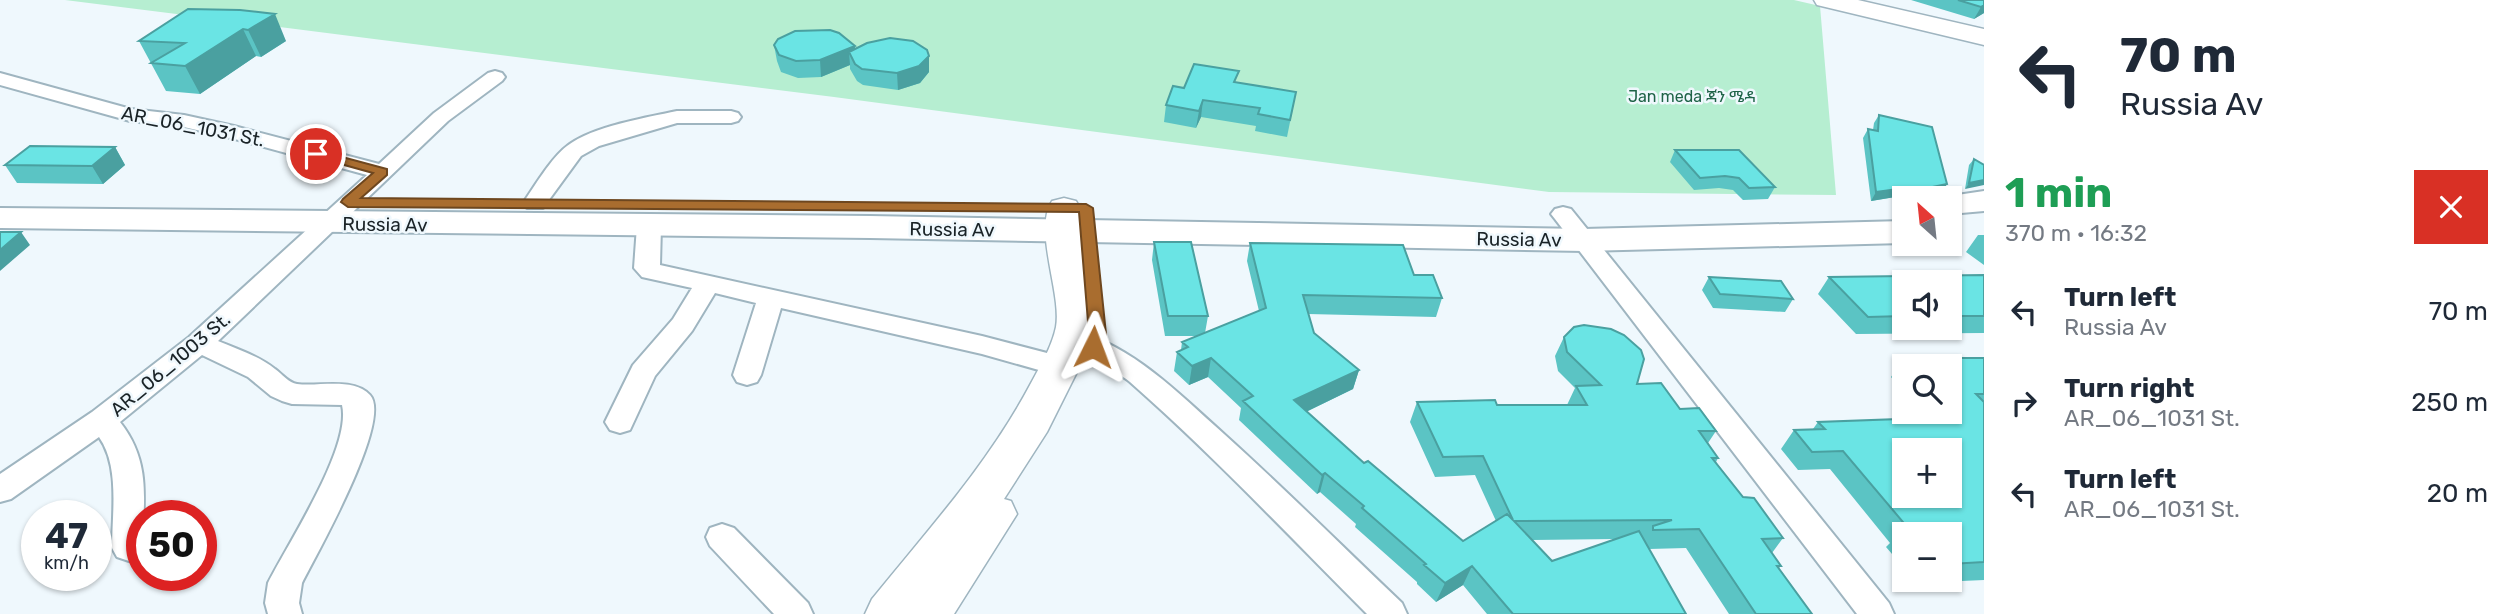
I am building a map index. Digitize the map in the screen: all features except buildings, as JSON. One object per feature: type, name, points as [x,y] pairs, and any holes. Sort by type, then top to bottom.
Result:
[{"type":"main road","points":[[1839,1],[1984,37]]},
{"type":"main road","name":"Russia Av","points":[[0,197],[649,226],[870,227],[1075,220]]},
{"type":"main road","points":[[1962,203],[1984,201]]},
{"type":"main road","name":"Russia Av","points":[[0,218],[338,213],[536,202],[1075,220],[1892,232]]},
{"type":"main road","name":"Russia Av","points":[[1574,227],[1892,208]]},
{"type":"main road","points":[[915,604],[1075,351],[1075,220]]},
{"type":"main road","points":[[1962,228],[1984,227]]},
{"type":"street","points":[[338,213],[441,117],[495,77]]},
{"type":"street","name":"AR_06_1031 St.","points":[[0,79],[130,115],[184,121],[383,172]]},
{"type":"street","points":[[536,202],[573,151],[591,141],[639,125],[677,117],[731,117]]},
{"type":"street","name":"AR_06_1003 St.","points":[[0,491],[102,419],[199,343],[338,213]]},
{"type":"street","points":[[649,226],[647,268],[707,285],[982,345],[1075,351],[1146,380],[1237,464],[1390,614]]},
{"type":"street","points":[[1574,227],[1877,614]]},
{"type":"street","points":[[620,422],[626,403],[643,372],[683,325],[707,285]]},
{"type":"street","points":[[747,375],[771,297]]},
{"type":"street","points":[[199,343],[258,370],[281,389],[292,394],[347,395],[359,401],[359,420],[346,463],[285,583],[282,603],[285,614]]},
{"type":"street","points":[[102,419],[121,445],[128,500]]},
{"type":"street","points":[[0,465],[38,464]]},
{"type":"street","points":[[722,537],[796,614]]},
{"type":"green space","name":"Jan meda ጃን ሜዳ","points":[[65,0],[1794,0],[1820,6],[1836,195],[1549,192],[834,97]]},
{"type":"route","points":[[316,154],[383,172],[348,202],[1086,208],[1098,334],[1093,347]]}]
